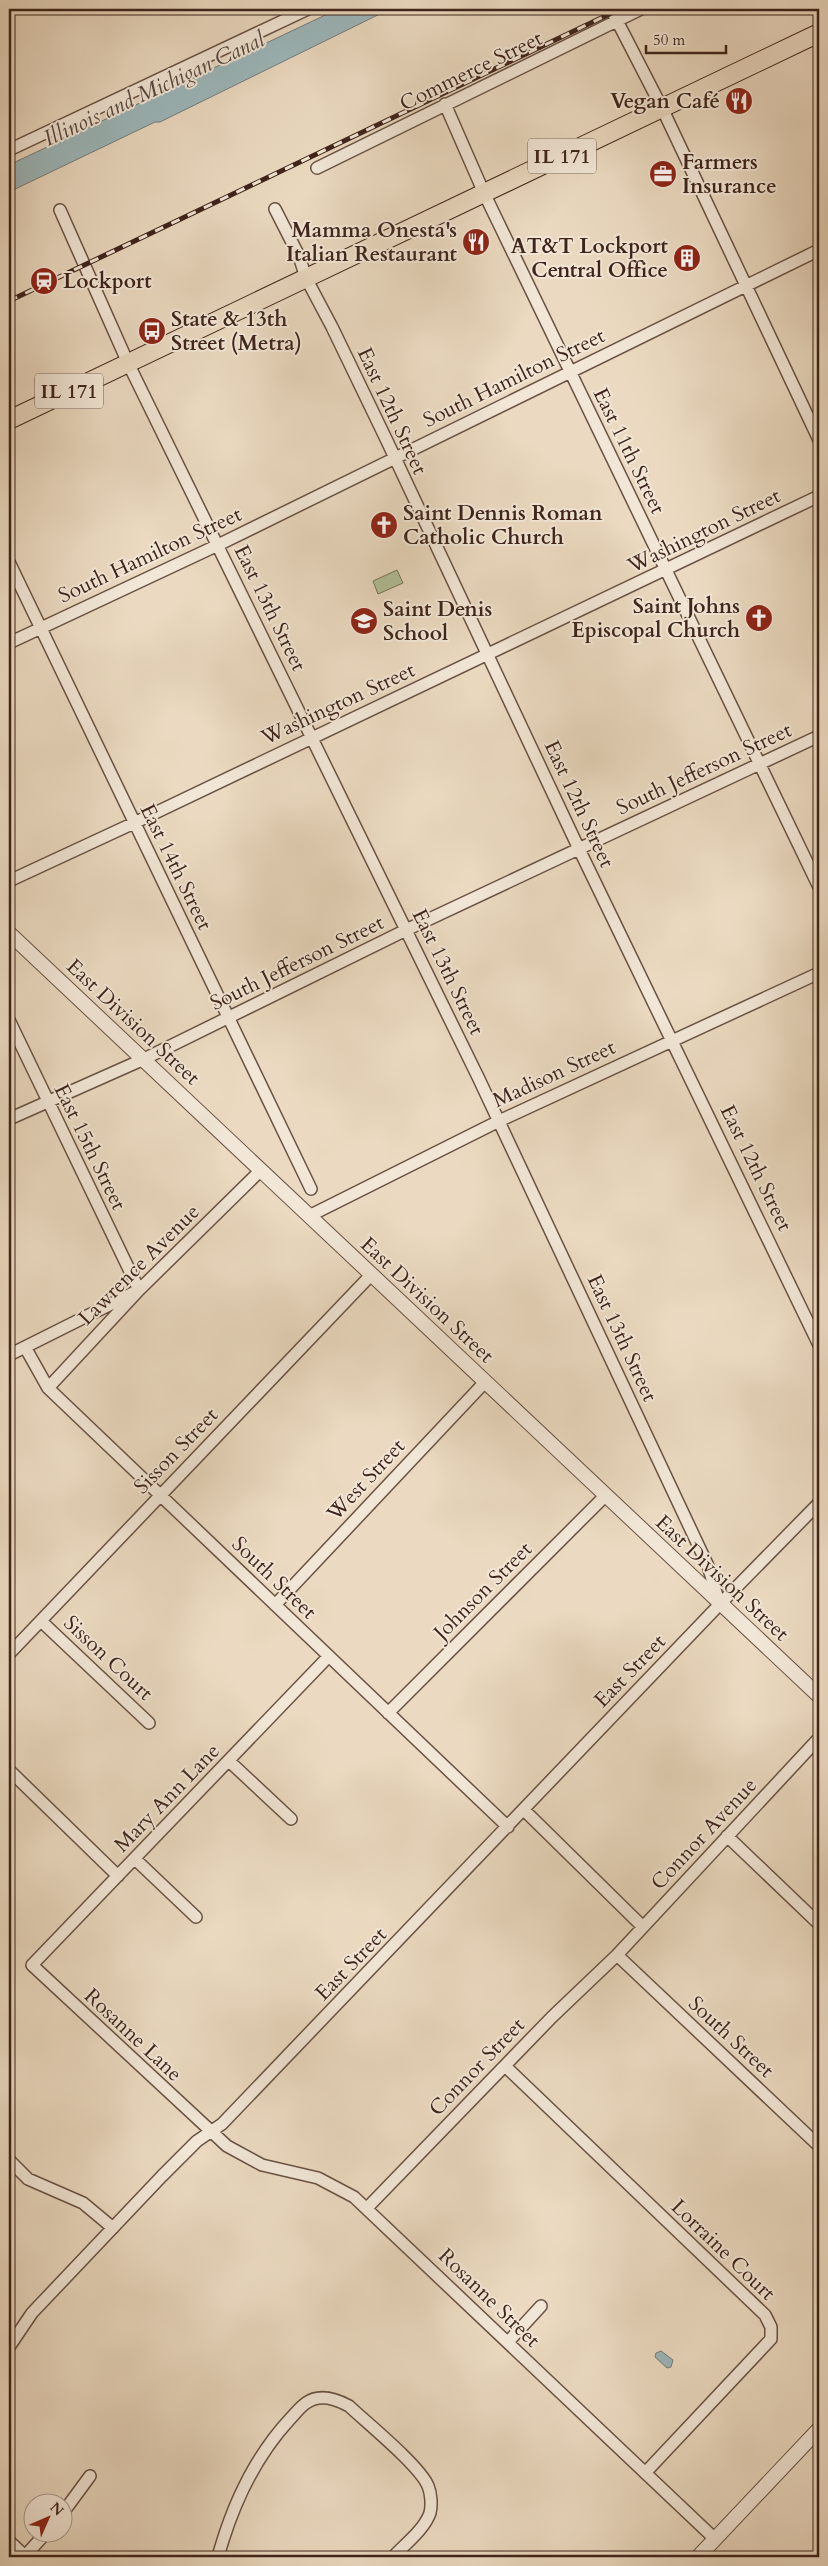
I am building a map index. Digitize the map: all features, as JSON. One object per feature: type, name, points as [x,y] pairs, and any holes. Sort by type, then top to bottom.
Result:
[{"type":"main road","name":"IL 171","points":[[9,420],[819,33]]},
{"type":"street","points":[[9,150],[308,9]]},
{"type":"street","points":[[611,9],[662,108],[819,440]]},
{"type":"street","name":"Commerce Street","points":[[317,168],[641,9]]},
{"type":"street","name":"East 11th Street","points":[[445,104],[484,193],[819,887]]},
{"type":"street","name":"East 12th Street","points":[[274,209],[299,256],[306,278],[332,327],[579,849],[673,1039],[819,1344]]},
{"type":"street","name":"East 13th Street","points":[[60,210],[128,363],[499,1121],[708,1566],[720,1604]]},
{"type":"street","name":"South Hamilton Street","points":[[9,643],[218,544],[819,250]]},
{"type":"street","name":"Washington Street","points":[[9,881],[819,496]]},
{"type":"street","name":"East 14th Street","points":[[9,562],[311,1189]]},
{"type":"street","name":"South Jefferson Street","points":[[9,1119],[144,1059],[406,930],[819,736]]},
{"type":"street","name":"East Division Street","points":[[9,932],[260,1171],[819,1696]]},
{"type":"street","name":"Madison Street","points":[[309,1216],[499,1121],[819,973]]},
{"type":"street","name":"East 15th Street","points":[[9,1020],[139,1290]]},
{"type":"street","name":"Lawrence Avenue","points":[[48,1388],[139,1290],[260,1171]]},
{"type":"street","name":"Sisson Street","points":[[9,1654],[371,1275]]},
{"type":"street","points":[[9,1355],[139,1290]]},
{"type":"street","name":"South Street","points":[[25,1347],[48,1388],[508,1827]]},
{"type":"street","name":"West Street","points":[[275,1605],[485,1382]]},
{"type":"street","name":"Johnson Street","points":[[388,1713],[605,1496]]},
{"type":"street","name":"East Street","points":[[9,2347],[32,2313],[113,2228],[197,2141],[209,2131],[222,2124],[720,1604],[819,1504]]},
{"type":"street","name":"Sisson Court","points":[[41,1621],[149,1723]]},
{"type":"street","name":"Mary Ann Lane","points":[[32,1965],[328,1657]]},
{"type":"street","name":"Connor Avenue","points":[[617,1955],[819,1738]]},
{"type":"street","points":[[229,1761],[291,1819]]},
{"type":"street","points":[[9,1770],[118,1876]]},
{"type":"street","points":[[524,1810],[642,1927]]},
{"type":"street","points":[[727,1836],[819,1924]]},
{"type":"street","points":[[135,1859],[196,1918]]},
{"type":"street","name":"South Street","points":[[617,1955],[819,2146]]},
{"type":"street","name":"Connor Street","points":[[367,2208],[504,2066],[617,1955]]},
{"type":"street","name":"Rosanne Lane","points":[[32,1965],[209,2131]]},
{"type":"street","name":"Lorraine Court","points":[[504,2066],[765,2315],[771,2327],[771,2339],[644,2473]]},
{"type":"street","name":"Rosanne Street","points":[[209,2131],[228,2146],[251,2160],[329,2182],[344,2190],[367,2208],[715,2539]]},
{"type":"street","points":[[9,2160],[28,2179],[83,2203],[113,2228]]},
{"type":"street","points":[[508,2342],[541,2306]]},
{"type":"street","points":[[218,2557],[228,2521],[253,2468],[276,2434],[306,2402],[322,2398],[336,2399],[349,2406],[419,2472],[428,2486],[431,2501],[430,2513],[423,2526],[393,2557]]},
{"type":"street","points":[[698,2557],[819,2429]]},
{"type":"street","points":[[72,2500],[90,2476]]},
{"type":"street","points":[[9,2541],[26,2557],[37,2544]]},
{"type":"green space","points":[[397,570],[403,583],[378,594],[373,581]]},
{"type":"water","name":"Illinois and Michigan Canal","points":[[338,9],[390,9],[160,122],[155,122],[9,192],[9,165]]},
{"type":"water","points":[[661,2351],[673,2360],[671,2367],[667,2368],[655,2357],[656,2353]]},
{"type":"railway","points":[[9,301],[620,9]]},
{"type":"place","name":"Vegan Café","points":[[739,101]]},
{"type":"place","name":"Farmers Insurance","points":[[663,174]]},
{"type":"place","name":"Mamma Onesta's Italian Restaurant","points":[[476,242]]},
{"type":"place","name":"AT&T Lockport Central Office","points":[[687,258]]},
{"type":"place","name":"Lockport","points":[[44,281]]},
{"type":"place","name":"State & 13th Street (Metra)","points":[[152,331]]},
{"type":"place","name":"Saint Dennis Roman Catholic Church","points":[[384,525]]},
{"type":"place","name":"Saint Johns Episcopal Church","points":[[759,618]]},
{"type":"place","name":"Saint Denis School","points":[[364,621]]}]
